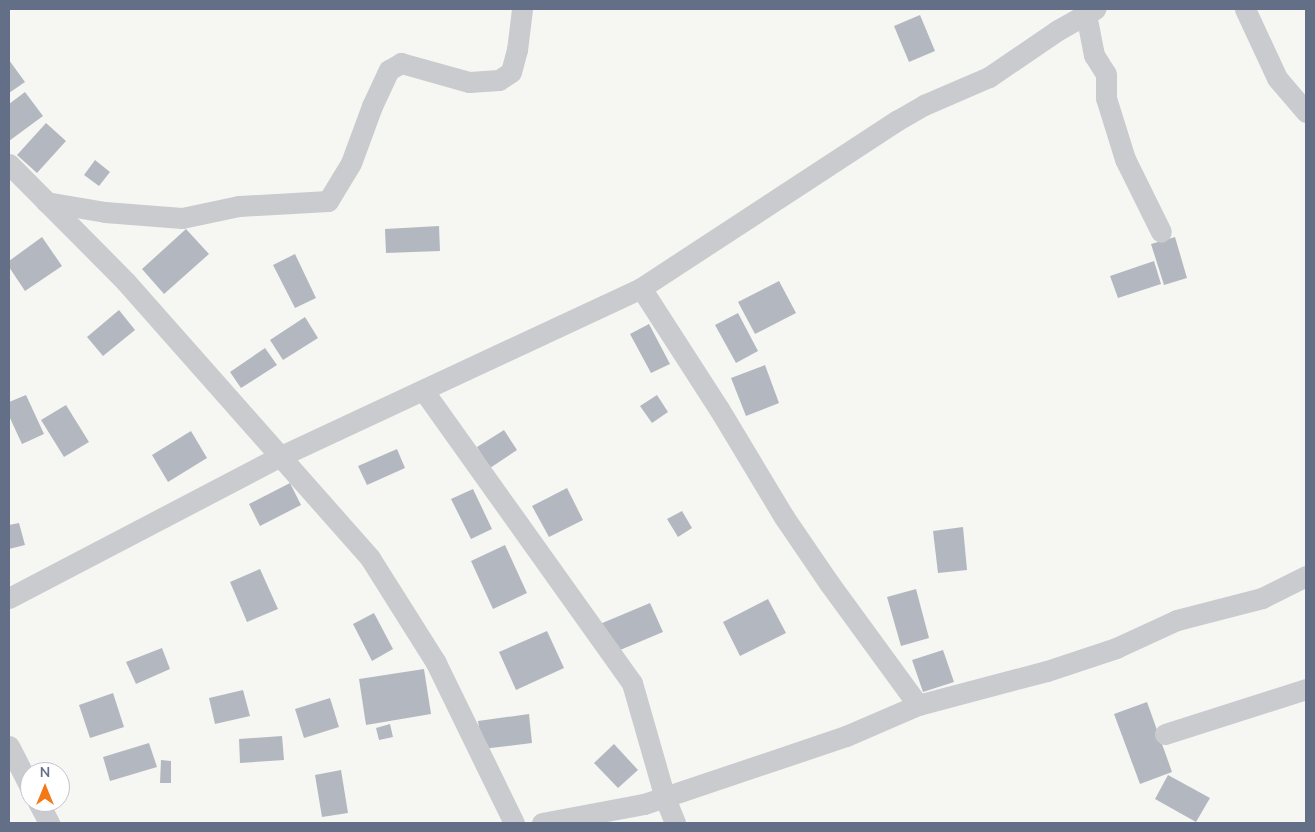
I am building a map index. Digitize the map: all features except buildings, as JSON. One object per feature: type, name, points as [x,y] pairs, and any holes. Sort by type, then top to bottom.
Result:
[{"type":"street","points":[[46,202],[105,212],[182,218],[239,206],[328,201],[351,163],[372,106],[389,70],[401,63],[469,82],[499,80],[510,72],[513,65],[517,50],[522,9]]},
{"type":"street","points":[[1245,9],[1277,78],[1306,112]]},
{"type":"street","points":[[9,598],[281,456],[640,288],[898,120],[924,106],[989,77],[1091,11],[1094,56],[1106,74],[1106,98],[1125,159],[1160,232]]},
{"type":"street","points":[[9,164],[126,282],[281,456],[375,566],[436,663],[514,823]]},
{"type":"street","points":[[640,288],[719,409],[784,517],[829,583],[918,705]]},
{"type":"street","points":[[423,390],[632,683],[665,798],[675,823]]},
{"type":"street","points":[[542,823],[644,804],[665,798],[846,736],[918,705],[1055,668],[1116,648],[1177,620],[1262,598],[1306,576]]},
{"type":"street","points":[[1165,734],[1306,690]]},
{"type":"street","points":[[9,746],[20,767]]}]
